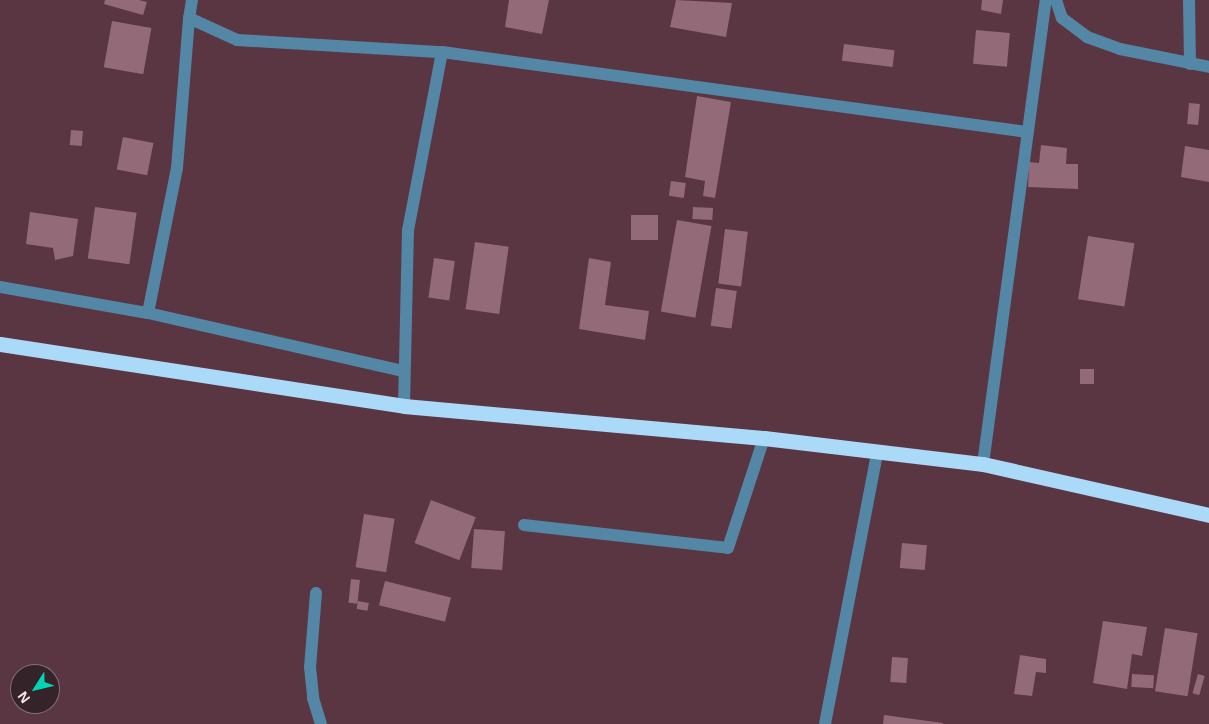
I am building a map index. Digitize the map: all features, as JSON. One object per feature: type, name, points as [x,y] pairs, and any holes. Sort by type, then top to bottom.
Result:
[{"type":"highway","points":[[0,344],[404,406],[764,438],[878,454],[983,464],[1209,515]]},
{"type":"street","points":[[148,313],[177,168],[192,0]]},
{"type":"street","points":[[983,464],[1046,0]]},
{"type":"street","points":[[1056,0],[1062,18],[1087,37],[1120,49],[1209,68]]},
{"type":"street","points":[[1189,0],[1190,64]]},
{"type":"street","points":[[189,18],[238,40],[442,52],[1027,132]]},
{"type":"street","points":[[404,406],[403,371],[408,230],[442,52]]},
{"type":"street","points":[[0,287],[148,313],[403,371]]},
{"type":"street","points":[[524,525],[728,548],[764,438]]},
{"type":"street","points":[[825,724],[878,454]]},
{"type":"street","points":[[316,594],[310,667],[313,698],[321,724]]},
{"type":"building","points":[[105,0],[139,0],[147,2],[143,15],[104,4]]},
{"type":"building","points":[[509,0],[549,0],[542,34],[505,27]]},
{"type":"building","points":[[676,0],[732,3],[726,37],[670,27]]},
{"type":"building","points":[[982,0],[1003,0],[1001,14],[981,10]]},
{"type":"building","points":[[112,21],[151,28],[143,74],[104,67]]},
{"type":"building","points":[[976,30],[1010,33],[1007,67],[973,64]]},
{"type":"building","points":[[844,44],[895,50],[893,67],[842,61]]},
{"type":"building","points":[[697,96],[731,102],[715,198],[703,196],[705,181],[685,177]]},
{"type":"building","points":[[1189,103],[1200,104],[1198,125],[1187,124]]},
{"type":"building","points":[[71,130],[83,131],[82,146],[70,145]]},
{"type":"building","points":[[123,137],[153,143],[147,175],[117,169]]},
{"type":"building","points":[[1041,145],[1067,148],[1066,164],[1078,164],[1078,189],[1028,187],[1029,162],[1039,163]]},
{"type":"building","points":[[1185,146],[1209,150],[1209,182],[1181,177]]},
{"type":"building","points":[[671,181],[686,183],[684,198],[669,196]]},
{"type":"building","points":[[95,207],[137,213],[129,264],[88,258]]},
{"type":"building","points":[[693,207],[713,208],[712,220],[692,219]]},
{"type":"building","points":[[30,212],[78,219],[73,256],[55,260],[53,248],[26,244]]},
{"type":"building","points":[[631,215],[658,215],[658,240],[631,240]]},
{"type":"building","points":[[677,220],[711,226],[695,318],[661,312]]},
{"type":"building","points":[[725,229],[748,232],[741,286],[718,284]]},
{"type":"building","points":[[1088,236],[1134,243],[1124,307],[1078,299]]},
{"type":"building","points":[[475,242],[509,247],[499,314],[466,309]]},
{"type":"building","points":[[434,258],[455,261],[449,301],[428,298]]},
{"type":"building","points":[[589,258],[611,262],[605,305],[649,311],[645,340],[579,329]]},
{"type":"building","points":[[716,288],[737,291],[732,329],[711,326]]},
{"type":"building","points":[[1080,369],[1094,369],[1094,384],[1080,384]]},
{"type":"building","points":[[431,500],[476,517],[459,560],[415,543]]},
{"type":"building","points":[[364,514],[395,519],[386,572],[356,567]]},
{"type":"building","points":[[474,529],[505,531],[502,570],[471,568]]},
{"type":"building","points":[[902,543],[927,545],[925,570],[900,568]]},
{"type":"building","points":[[351,579],[360,580],[357,604],[348,603]]},
{"type":"building","points":[[385,581],[451,597],[445,622],[379,605]]},
{"type":"building","points":[[358,601],[369,603],[367,611],[357,609]]},
{"type":"building","points":[[1103,621],[1147,627],[1142,656],[1132,654],[1127,689],[1093,683]]},
{"type":"building","points":[[1165,628],[1198,633],[1188,696],[1155,691]]},
{"type":"building","points":[[1020,655],[1046,659],[1046,673],[1036,672],[1032,696],[1014,694]]},
{"type":"building","points":[[892,657],[908,658],[906,683],[890,682]]},
{"type":"building","points":[[1132,674],[1154,675],[1153,688],[1131,687]]},
{"type":"building","points":[[1198,674],[1205,676],[1199,695],[1192,693]]},
{"type":"building","points":[[884,715],[943,723],[943,724],[883,724]]}]
